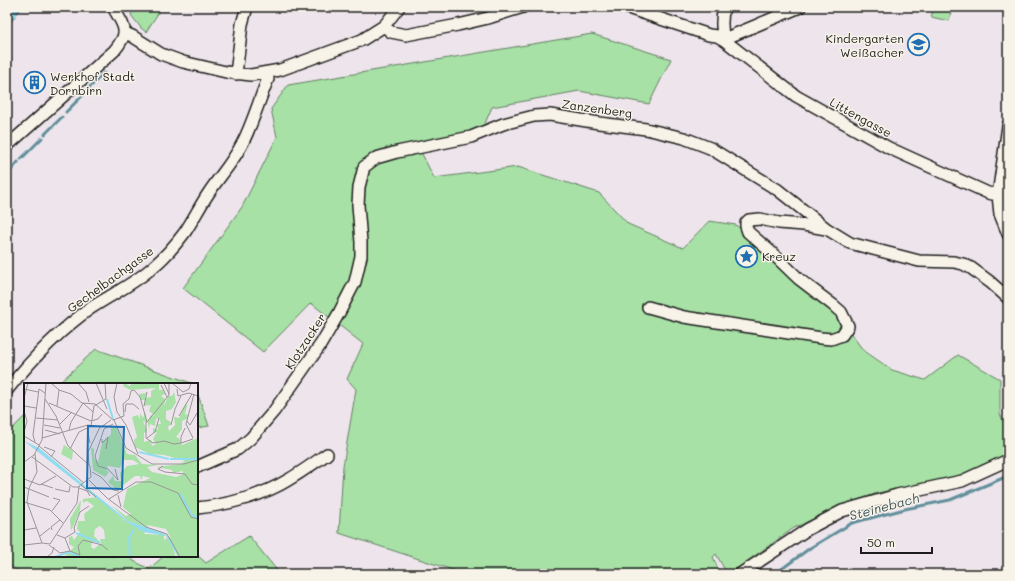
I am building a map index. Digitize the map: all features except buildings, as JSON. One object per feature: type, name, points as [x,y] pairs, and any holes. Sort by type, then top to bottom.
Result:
[{"type":"street","points":[[7,146],[114,51],[124,39],[125,33],[122,23],[112,7]]},
{"type":"street","points":[[236,74],[242,24],[247,7]]},
{"type":"street","points":[[125,33],[161,54],[183,62],[236,74],[251,75],[280,70],[362,40],[384,26],[400,7]]},
{"type":"street","points":[[384,26],[391,32],[406,35],[458,26],[523,7]]},
{"type":"street","name":"Littengasse","points":[[625,7],[709,35],[717,36],[802,100],[890,148],[988,193],[998,195]]},
{"type":"street","points":[[724,7],[721,31],[724,40],[800,7]]},
{"type":"street","name":"Gechelbachgasse","points":[[7,390],[41,350],[58,334],[91,308],[132,283],[154,266],[184,233],[242,144],[268,79],[267,73]]},
{"type":"street","name":"Zanzenberg","points":[[359,187],[364,167],[376,158],[402,151],[471,137],[503,124],[534,116],[550,115],[599,123],[646,128],[684,138],[710,148],[778,190],[827,229],[850,243],[919,261],[954,262],[963,264],[990,282],[1008,298]]},
{"type":"street","points":[[1008,126],[1004,173],[998,195],[1000,214],[1008,234]]},
{"type":"street","name":"Klotzacker","points":[[198,467],[238,449],[251,438],[278,405],[320,344],[339,313],[356,282],[361,256],[358,205],[359,187]]},
{"type":"street","name":"Zanzenberg","points":[[648,307],[684,317],[821,338],[831,339],[842,336],[848,326],[841,312],[800,279],[748,232],[746,223],[749,220],[760,219],[827,229]]},
{"type":"street","points":[[198,508],[217,506],[270,490],[289,480],[326,454]]},
{"type":"street","points":[[740,574],[808,529],[842,511],[897,495],[962,481],[1008,460]]},
{"type":"green space","points":[[134,7],[162,7],[146,32],[131,15]]},
{"type":"green space","points":[[934,7],[952,7],[949,21],[931,17]]},
{"type":"green space","points":[[592,34],[671,59],[649,104],[579,91],[492,107],[483,128],[421,152],[434,178],[518,167],[599,193],[628,224],[683,248],[709,221],[736,225],[826,304],[863,350],[892,370],[925,380],[958,355],[1000,379],[1000,414],[1008,431],[1008,456],[960,477],[877,493],[841,507],[794,528],[729,574],[727,574],[716,554],[713,557],[719,571],[715,574],[697,574],[691,571],[687,574],[465,574],[339,533],[343,466],[356,389],[347,379],[363,344],[311,303],[263,352],[183,288],[242,207],[277,137],[271,109],[288,85]]},
{"type":"green space","points":[[96,349],[191,383],[59,383]]},
{"type":"green space","points":[[198,395],[209,426],[198,428]]},
{"type":"green space","points":[[24,417],[24,557],[131,557],[132,560],[149,569],[163,557],[198,556],[206,563],[249,536],[280,574],[23,574],[7,564],[7,434]]},
{"type":"water","points":[[7,7],[22,7],[7,27]]},
{"type":"waterway","points":[[85,92],[104,73]]},
{"type":"waterway","points":[[66,112],[82,96]]},
{"type":"waterway","points":[[45,134],[62,117]]},
{"type":"waterway","points":[[21,159],[42,138]]},
{"type":"waterway","points":[[7,175],[18,162]]},
{"type":"waterway","name":"Steinebach","points":[[775,574],[810,548],[852,523],[905,509],[950,500],[1008,476]]},
{"type":"place","name":"Kindergarten Weißacher","points":[[919,45]]},
{"type":"place","name":"Werkhof Stadt Dornbirn","points":[[34,83]]},
{"type":"place","name":"Kreuz","points":[[747,256]]}]
